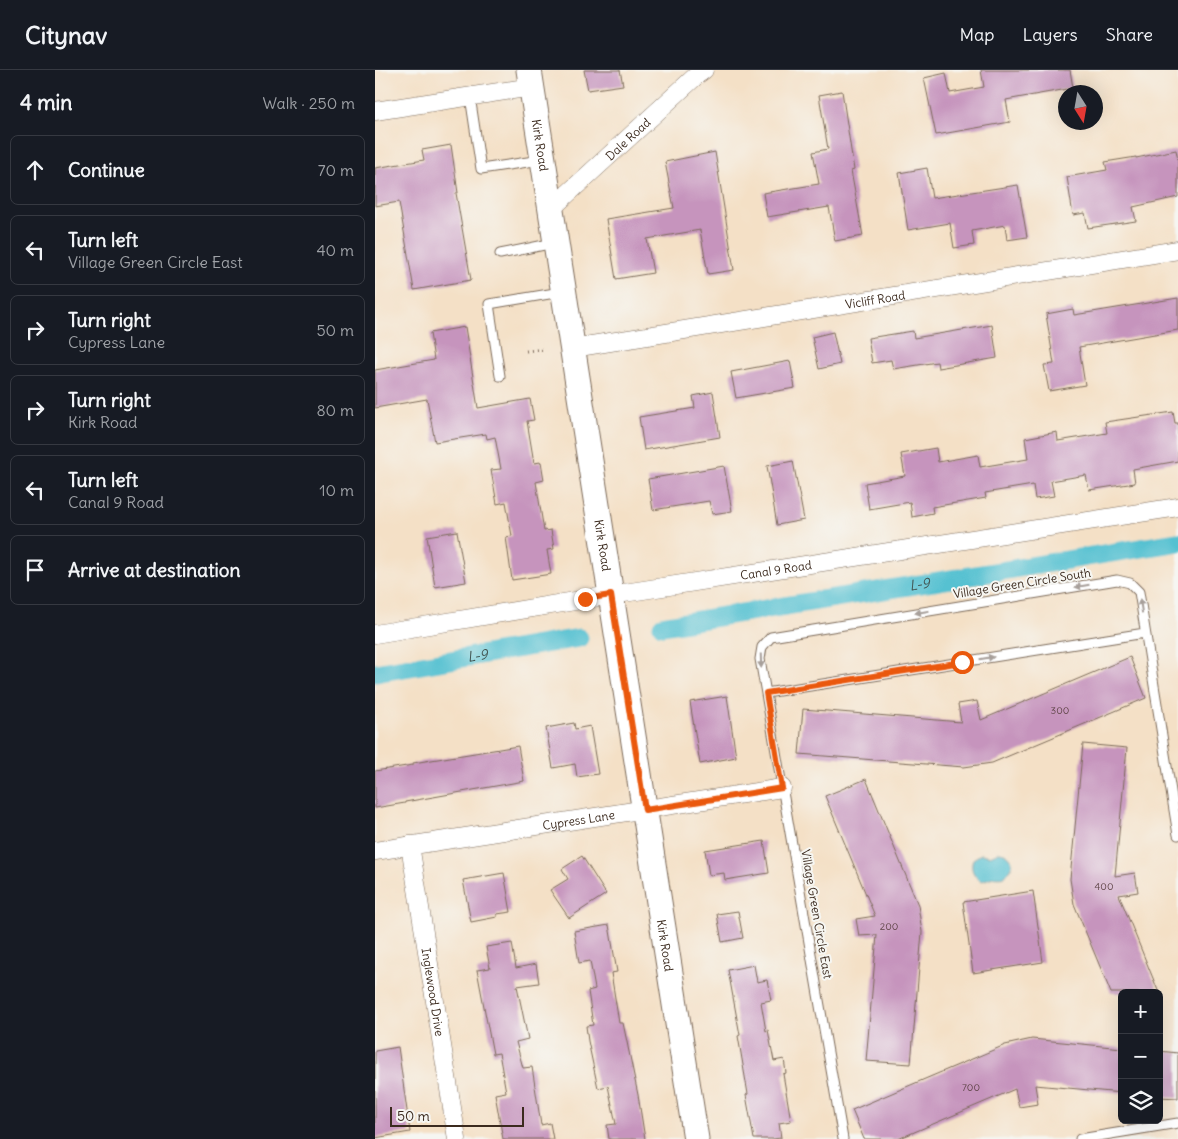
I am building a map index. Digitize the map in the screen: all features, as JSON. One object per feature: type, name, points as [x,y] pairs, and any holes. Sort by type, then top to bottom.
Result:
[{"type":"street","name":"Dale Road","points":[[551,209],[704,70]]},
{"type":"street","name":"Kirk Road","points":[[531,79],[696,1139]]},
{"type":"street","points":[[375,111],[470,96],[531,79]]},
{"type":"street","name":"Vicliff Road","points":[[573,348],[1178,250]]},
{"type":"street","name":"Canal 9 Road","points":[[375,634],[611,595],[1178,507]]},
{"type":"street","name":"Cypress Lane","points":[[375,851],[782,788]]},
{"type":"street","name":"Inglewood Drive","points":[[410,846],[457,1139]]},
{"type":"lane","points":[[470,96],[481,170],[543,159]]},
{"type":"lane","points":[[500,254],[556,243]]},
{"type":"lane","points":[[500,376],[489,304],[564,292]]},
{"type":"lane","name":"Village Green Circle South","points":[[766,693],[760,659],[762,647],[771,638],[1117,580],[1130,582],[1139,592],[1145,633]]},
{"type":"lane","points":[[766,693],[1145,633],[1178,835]]},
{"type":"lane","name":"Village Green Circle East","points":[[766,693],[843,1139]]},
{"type":"lane","points":[[1080,1139],[1178,1123]]},
{"type":"path","points":[[526,351],[545,349]]},
{"type":"water","points":[[999,852],[1008,855],[1012,861],[1009,872],[1001,877],[993,877],[981,881],[973,872],[973,859],[981,854],[990,856]]},
{"type":"building","points":[[584,70],[620,70],[623,85],[588,90]]},
{"type":"building","points":[[981,70],[1070,70],[1072,85],[1058,85],[1058,91],[1006,100],[1010,122],[936,135],[924,78],[946,73],[950,93],[984,87]]},
{"type":"building","points":[[842,91],[854,170],[851,171],[863,236],[835,241],[829,207],[767,217],[763,193],[819,184],[813,152],[828,149],[819,95]]},
{"type":"building","points":[[451,145],[458,193],[456,193],[471,280],[414,290],[399,202],[375,206],[375,168],[424,160],[422,150]]},
{"type":"building","points":[[1176,150],[1178,160],[1178,197],[1133,207],[1136,221],[1088,228],[1085,213],[1073,215],[1067,177],[1107,170],[1105,162]]},
{"type":"building","points":[[715,152],[734,270],[708,274],[700,230],[647,239],[653,273],[616,279],[606,219],[674,208],[665,162]]},
{"type":"building","points":[[927,168],[932,198],[1018,185],[1027,237],[1007,240],[1005,225],[972,231],[974,245],[954,248],[950,223],[908,230],[899,173]]},
{"type":"building","points":[[1178,298],[1178,330],[1079,347],[1085,385],[1049,391],[1044,365],[1054,364],[1046,314],[1073,309],[1074,315]]},
{"type":"building","points":[[992,325],[997,358],[938,368],[937,362],[893,369],[891,360],[872,363],[868,338],[913,331],[914,338]]},
{"type":"building","points":[[465,327],[478,408],[530,399],[534,420],[527,421],[534,463],[541,462],[544,480],[536,482],[544,531],[551,530],[554,549],[547,550],[551,574],[512,580],[506,537],[512,536],[506,502],[497,504],[491,470],[501,469],[495,437],[487,439],[486,434],[435,442],[427,399],[375,408],[375,370],[434,360],[430,333]]},
{"type":"building","points":[[833,332],[840,364],[819,369],[812,337]]},
{"type":"building","points":[[790,361],[795,388],[736,398],[731,372]]},
{"type":"building","points":[[713,392],[720,437],[644,450],[639,417],[695,408],[693,396]]},
{"type":"building","points":[[1173,412],[1175,423],[1178,423],[1178,461],[1133,469],[1135,483],[1089,490],[1086,475],[1051,481],[1054,496],[1035,499],[1033,485],[985,493],[986,498],[932,507],[933,513],[912,517],[910,502],[869,509],[865,483],[905,476],[901,454],[936,448],[938,462],[978,455],[980,467],[1028,459],[1025,438],[1057,432],[1058,441],[1107,433],[1105,422]]},
{"type":"building","points":[[793,461],[804,520],[777,525],[767,466]]},
{"type":"building","points":[[724,466],[732,511],[712,514],[709,501],[653,510],[648,479]]},
{"type":"building","points":[[457,531],[466,582],[435,587],[427,536]]},
{"type":"building","points":[[1130,657],[1146,698],[992,763],[964,767],[799,754],[803,709],[961,722],[958,704],[977,701],[981,720]]},
{"type":"building","points":[[727,696],[736,757],[700,764],[690,702]]},
{"type":"building","points":[[574,723],[575,729],[590,726],[598,774],[577,777],[575,764],[553,768],[546,728]]},
{"type":"building","points":[[1083,744],[1127,748],[1115,876],[1135,873],[1138,892],[1119,895],[1157,989],[1118,989],[1118,993],[1111,993],[1074,904],[1070,879]]},
{"type":"building","points":[[518,746],[524,781],[375,808],[375,771]]},
{"type":"building","points":[[866,779],[918,905],[922,932],[911,1064],[866,1061],[877,935],[859,936],[856,919],[875,916],[825,796]]},
{"type":"building","points":[[764,841],[769,873],[725,880],[724,873],[709,875],[705,850]]},
{"type":"building","points":[[582,856],[606,894],[569,918],[550,890],[568,879],[562,869]]},
{"type":"building","points":[[504,873],[511,912],[471,922],[463,880]]},
{"type":"building","points":[[1033,891],[1043,962],[973,973],[963,902]]},
{"type":"building","points":[[738,911],[743,938],[722,942],[717,914]]},
{"type":"building","points":[[609,925],[617,972],[611,973],[619,1023],[623,1023],[645,1139],[609,1139],[607,1125],[616,1124],[608,1086],[598,1088],[588,1041],[586,1026],[593,1025],[588,991],[595,989],[590,961],[579,963],[574,931]]},
{"type":"building","points":[[512,943],[516,968],[536,964],[539,983],[517,986],[528,1039],[516,1042],[523,1068],[532,1067],[541,1125],[550,1123],[553,1139],[503,1139],[495,1094],[506,1092],[499,1053],[493,1054],[477,970],[490,968],[486,947]]},
{"type":"building","points":[[754,965],[757,982],[767,980],[771,1000],[761,1002],[774,1061],[784,1059],[786,1073],[783,1074],[791,1121],[779,1123],[781,1138],[754,1139],[746,1095],[748,1094],[738,1036],[740,1035],[728,970]]},
{"type":"building","points":[[1032,1039],[1118,1048],[1118,1093],[1035,1085],[1038,1104],[1019,1107],[1015,1089],[898,1139],[864,1139],[852,1110],[1005,1045]]},
{"type":"building","points":[[398,1047],[410,1132],[375,1138],[375,1051]]},
{"type":"building","points":[[1163,1051],[1178,1053],[1178,1098],[1163,1097]]},
{"type":"waterway","name":"L-9","points":[[662,626],[1178,542]]},
{"type":"waterway","name":"L-9","points":[[375,673],[579,638]]},
{"type":"route","points":[[585,599],[611,595],[645,810],[782,788],[766,693],[962,662]]}]
